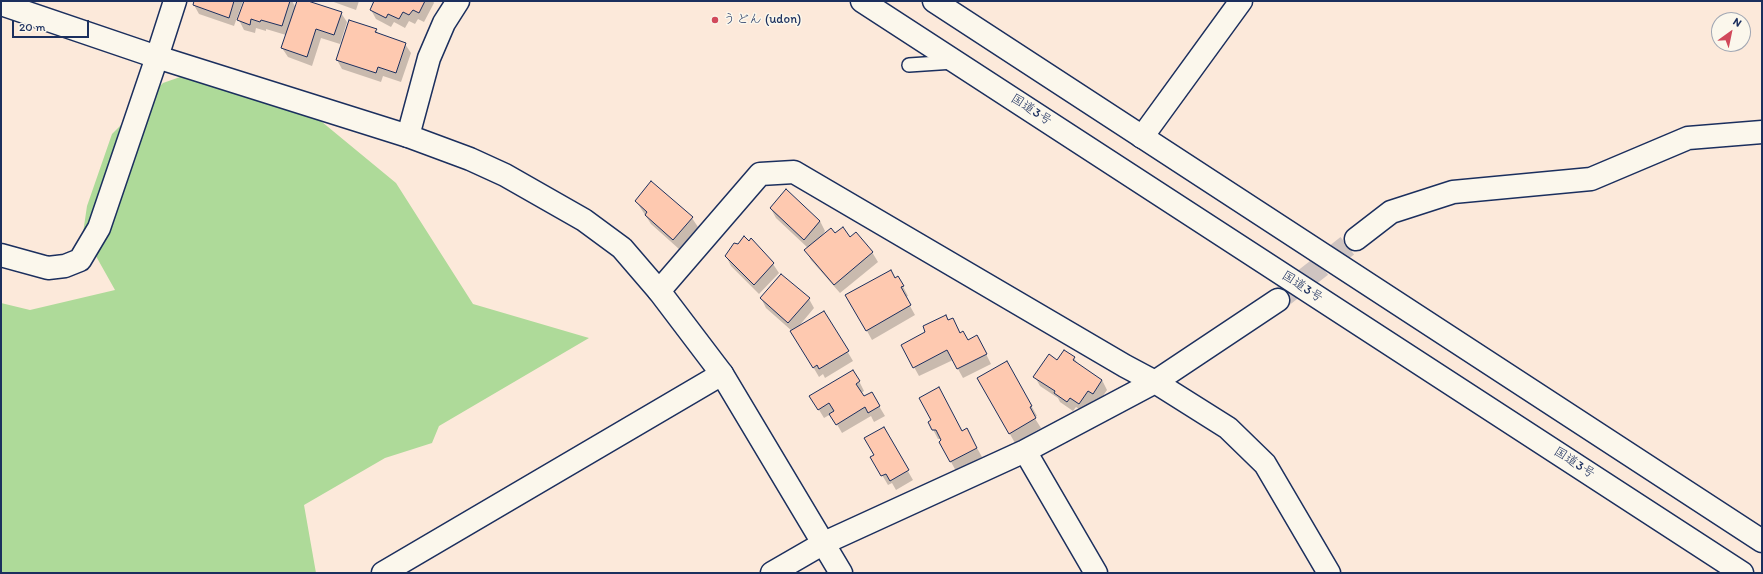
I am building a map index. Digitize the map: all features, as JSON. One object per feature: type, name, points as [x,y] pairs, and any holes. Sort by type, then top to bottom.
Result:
[{"type":"main road","points":[[1,255],[48,268],[65,266],[80,260],[99,228],[158,57],[175,1]]},
{"type":"main road","points":[[408,136],[429,58],[444,23],[458,1]]},
{"type":"main road","name":"国道3号","points":[[862,1],[1742,573]]},
{"type":"main road","points":[[934,1],[1762,541]]},
{"type":"main road","points":[[1142,137],[1240,1]]},
{"type":"main road","points":[[1,4],[158,57],[408,136],[470,159],[505,175],[584,220],[622,248],[659,291],[722,374],[841,573]]},
{"type":"main road","points":[[1356,240],[1391,212],[1453,192],[1591,179],[1688,138],[1762,132]]},
{"type":"main road","points":[[659,291],[760,174],[794,172],[1125,366],[1155,382],[1228,428],[1265,464],[1329,573]]},
{"type":"main road","points":[[772,573],[824,543],[1025,451],[1155,382],[1278,300]]},
{"type":"main road","points":[[383,573],[722,374]]},
{"type":"main road","points":[[1025,451],[1096,573]]},
{"type":"lane","points":[[909,65],[956,62]]},
{"type":"green space","points":[[197,71],[299,103],[396,183],[473,304],[589,338],[439,426],[432,443],[385,458],[304,505],[316,573],[1,573],[1,303],[30,310],[115,290],[83,233],[87,206],[112,134],[163,83]]},
{"type":"building","points":[[194,1],[234,1],[229,18],[193,5]]},
{"type":"building","points":[[244,1],[290,1],[282,26],[261,20],[260,22],[251,19],[250,25],[237,20]]},
{"type":"building","points":[[297,1],[308,1],[342,12],[334,35],[316,29],[307,57],[281,48]]},
{"type":"building","points":[[374,1],[425,1],[419,13],[413,10],[409,15],[403,12],[399,19],[388,14],[386,18],[370,10]]},
{"type":"building","points":[[349,20],[377,29],[375,32],[406,43],[396,73],[378,67],[376,73],[336,60]]},
{"type":"building","points":[[651,181],[693,217],[673,240],[645,215],[647,212],[635,201]]},
{"type":"building","points":[[786,189],[820,221],[804,240],[770,208]]},
{"type":"building","points":[[843,227],[850,237],[856,232],[873,252],[834,285],[804,250],[831,228],[835,233]]},
{"type":"building","points":[[744,236],[749,241],[751,238],[774,263],[754,285],[725,256],[734,243],[738,244]]},
{"type":"building","points":[[891,270],[895,278],[898,276],[904,286],[901,287],[911,305],[866,331],[845,295]]},
{"type":"building","points":[[781,274],[810,298],[788,323],[760,298]]},
{"type":"building","points":[[824,311],[849,351],[819,369],[817,365],[813,368],[790,331]]},
{"type":"building","points":[[946,315],[948,320],[953,318],[960,333],[963,331],[968,340],[977,335],[987,354],[957,369],[947,350],[913,368],[901,345],[925,332],[923,326]]},
{"type":"building","points":[[1064,350],[1075,357],[1073,360],[1102,380],[1093,394],[1088,391],[1079,404],[1070,398],[1067,402],[1054,393],[1055,391],[1033,377],[1049,354],[1057,360]]},
{"type":"building","points":[[1007,361],[1032,406],[1030,407],[1036,418],[1009,434],[977,378]]},
{"type":"building","points":[[853,370],[860,381],[856,384],[864,396],[872,392],[880,406],[868,413],[865,407],[836,425],[829,414],[834,411],[829,403],[818,410],[809,396]]},
{"type":"building","points":[[939,387],[962,431],[967,428],[977,448],[950,462],[939,442],[941,440],[936,430],[932,430],[928,422],[931,420],[919,398]]},
{"type":"building","points":[[884,427],[909,470],[890,481],[886,474],[881,476],[870,457],[874,455],[864,438]]},
{"type":"tunnel","points":[[1278,300],[1356,239]]},
{"type":"place","name":"うどん (udon)","points":[[715,20]]}]
